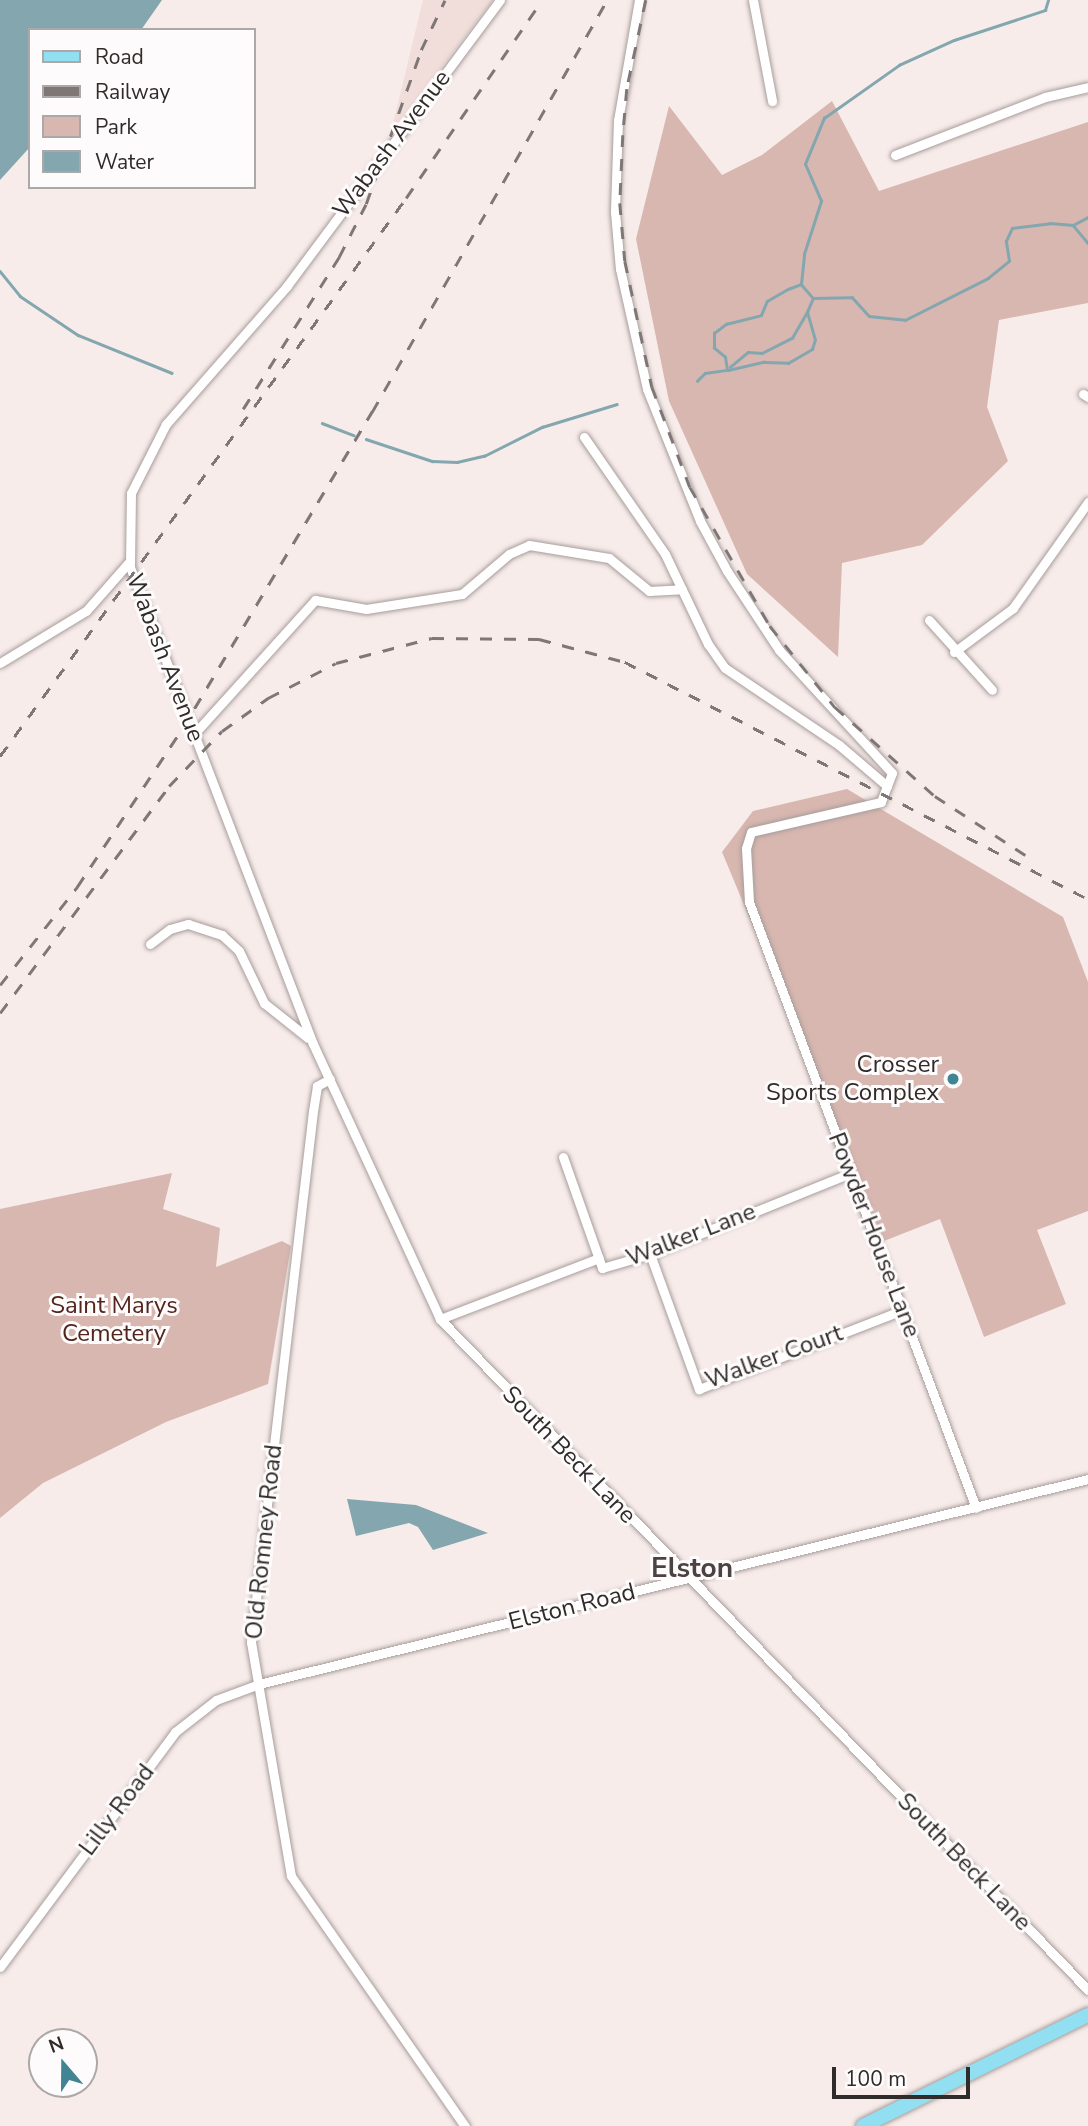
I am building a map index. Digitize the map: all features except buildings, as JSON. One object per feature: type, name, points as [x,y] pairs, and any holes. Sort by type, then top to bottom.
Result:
[{"type":"main road","points":[[863,2126],[1088,2015]]},
{"type":"street","name":"Wabash Avenue","points":[[330,1079],[313,1044],[129,562],[131,493],[164,427],[287,286],[500,0]]},
{"type":"street","points":[[584,437],[656,539],[725,668],[839,745],[887,786],[892,773],[788,660],[727,571],[700,521],[650,398],[620,269],[615,212],[618,120],[639,0]]},
{"type":"street","points":[[753,0],[772,101]]},
{"type":"street","points":[[895,155],[1045,97],[1088,88]]},
{"type":"street","points":[[954,652],[1013,608],[1088,502]]},
{"type":"street","points":[[194,734],[315,600],[331,599],[366,609],[462,594],[509,554],[529,545],[609,558],[649,591],[682,589]]},
{"type":"street","points":[[0,663],[86,611],[129,562]]},
{"type":"street","points":[[929,620],[954,652],[992,690]]},
{"type":"street","name":"Powder House Lane","points":[[887,786],[881,802],[751,832],[746,848],[749,901],[976,1508]]},
{"type":"street","points":[[150,944],[170,929],[188,924],[222,935],[239,951],[264,1003],[275,1015],[295,1024],[313,1044]]},
{"type":"street","name":"South Beck Lane","points":[[330,1079],[440,1319],[1088,1990]]},
{"type":"street","name":"Old Romney Road","points":[[330,1079],[317,1086],[251,1642],[291,1876],[465,2126]]},
{"type":"street","name":"Walker Lane","points":[[563,1157],[602,1268],[650,1254],[850,1173]]},
{"type":"street","name":"Walker Court","points":[[650,1254],[699,1389],[903,1310]]},
{"type":"street","points":[[440,1319],[599,1258]]},
{"type":"street","name":"Elston Road","points":[[259,1684],[1088,1479]]},
{"type":"street","name":"Lilly Road","points":[[0,1967],[175,1732],[216,1700],[259,1684]]},
{"type":"shaded area","points":[[423,0],[493,0],[391,132]]},
{"type":"green space","points":[[832,101],[879,191],[1088,122],[1088,303],[999,320],[987,407],[1008,461],[922,545],[842,563],[838,657],[747,574],[669,401],[636,239],[669,106],[722,175],[762,155]]},
{"type":"green space","name":"Crosser Sports Complex","points":[[847,789],[1063,917],[1088,982],[1088,1211],[1037,1230],[1066,1304],[984,1337],[940,1219],[884,1241],[722,852],[753,811]]},
{"type":"green space","name":"Saint Marys Cemetery","points":[[172,1173],[163,1209],[220,1228],[216,1267],[282,1241],[291,1246],[268,1384],[166,1422],[43,1483],[0,1518],[0,1209]]},
{"type":"water","points":[[0,0],[162,0],[142,28],[28,28],[28,149],[0,180]]},
{"type":"water","points":[[347,1499],[416,1505],[488,1533],[433,1550],[418,1527],[409,1523],[356,1536]]},
{"type":"waterway","points":[[801,284],[804,254],[821,201],[805,164],[824,118],[899,65],[954,40],[1045,10],[1048,0]]},
{"type":"waterway","points":[[697,381],[705,373],[727,370],[725,357],[714,348],[714,333],[726,324],[761,315],[767,301],[788,289],[801,284],[813,298],[852,297],[869,316],[905,320],[988,278],[1009,261],[1006,241],[1012,228],[1050,223],[1073,225],[1088,217]]},
{"type":"waterway","points":[[1073,225],[1088,243]]},
{"type":"waterway","points":[[0,271],[20,296],[78,335],[172,373]]},
{"type":"waterway","points":[[728,370],[764,362],[788,363],[812,349],[815,340],[807,312],[813,298]]},
{"type":"waterway","points":[[730,367],[748,352],[762,353],[792,338],[807,312]]},
{"type":"waterway","points":[[366,439],[432,461],[457,462],[484,456],[542,427],[617,404]]},
{"type":"waterway","points":[[322,423],[354,435]]},
{"type":"railway","points":[[243,409],[339,257],[366,204],[421,50],[445,0]]},
{"type":"railway","points":[[0,756],[406,198],[542,0]]},
{"type":"railway","points":[[0,985],[77,887],[182,729],[372,412],[607,0]]},
{"type":"railway","points":[[646,0],[627,89],[623,135],[620,203],[625,261],[652,387],[690,487],[770,626],[835,707],[935,796],[1030,858]]},
{"type":"railway","points":[[0,1013],[169,786],[222,731],[268,698],[336,663],[432,638],[539,639],[625,662],[1088,899]]},
{"type":"place","name":"Crosser Sports Complex","points":[[953,1079]]},
{"type":"district","name":"Elston","points":[[692,1568]]}]
